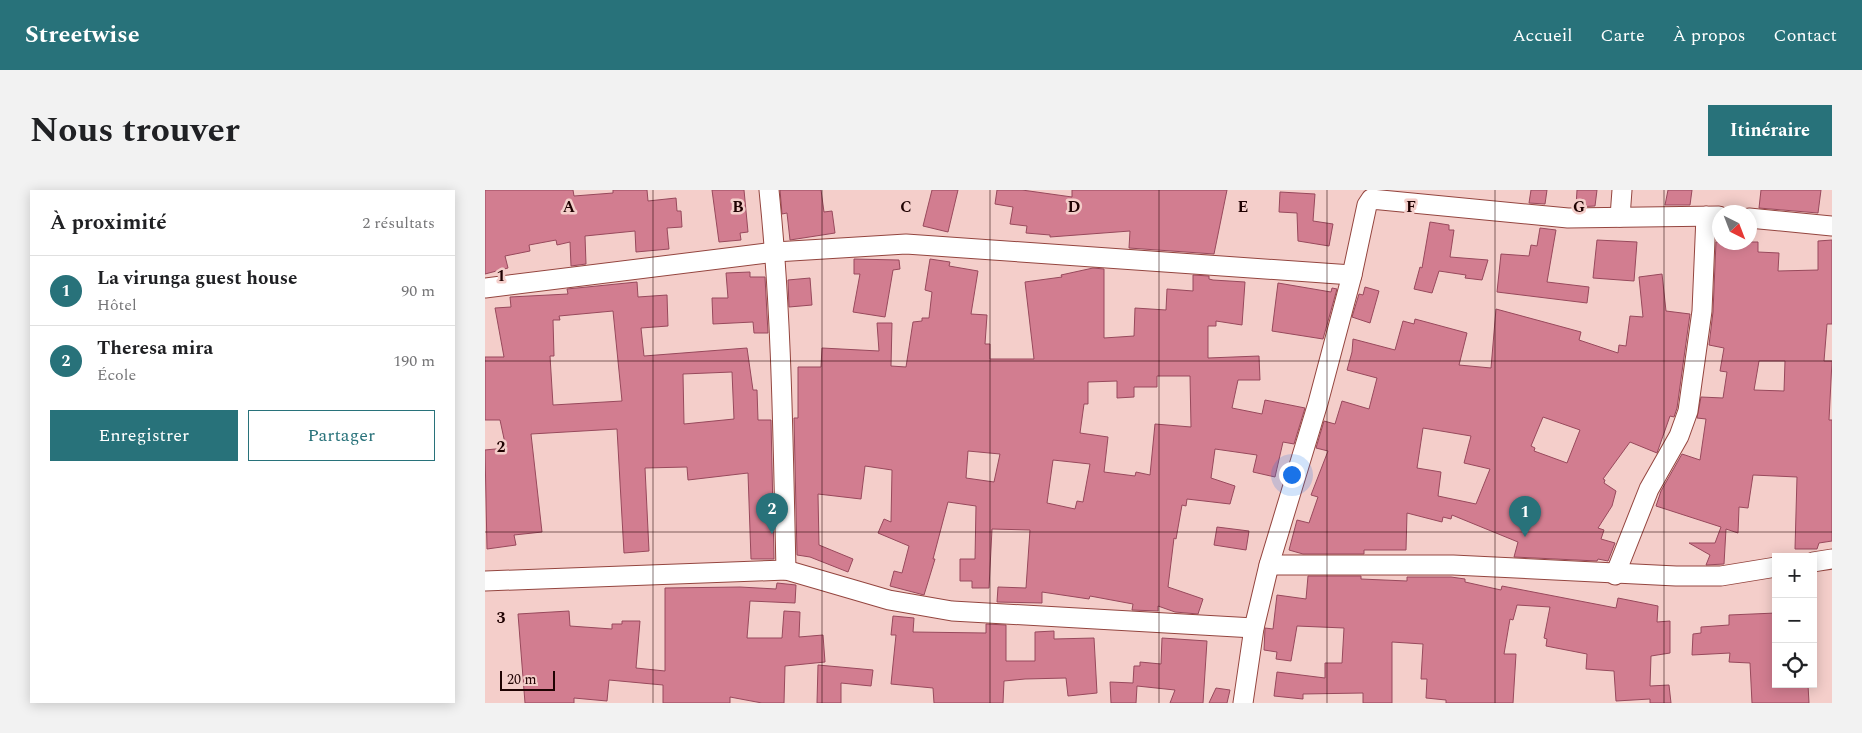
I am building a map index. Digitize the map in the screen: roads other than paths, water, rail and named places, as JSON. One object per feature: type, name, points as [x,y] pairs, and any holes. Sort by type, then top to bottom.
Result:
[{"type":"street","points":[[769,190],[775,252],[782,381],[787,570]]},
{"type":"street","points":[[1620,217],[1622,190]]},
{"type":"street","points":[[1243,703],[1254,628],[1269,565],[1317,403],[1352,275],[1367,205],[1371,199],[1520,215],[1568,218],[1712,216]]},
{"type":"street","points":[[1757,219],[1832,226]]},
{"type":"street","points":[[1615,575],[1649,489],[1679,436],[1687,411],[1712,225]]},
{"type":"street","points":[[485,288],[775,252],[906,244],[1352,275]]},
{"type":"street","points":[[1817,561],[1832,559]]},
{"type":"street","points":[[1269,565],[1453,564],[1615,575],[1721,576],[1772,569]]},
{"type":"street","points":[[485,582],[787,570],[889,600],[952,612],[1254,628]]},
{"type":"place","name":"Theresa mira","points":[[772,534]]},
{"type":"place","name":"La virunga guest house","points":[[1525,537]]}]
